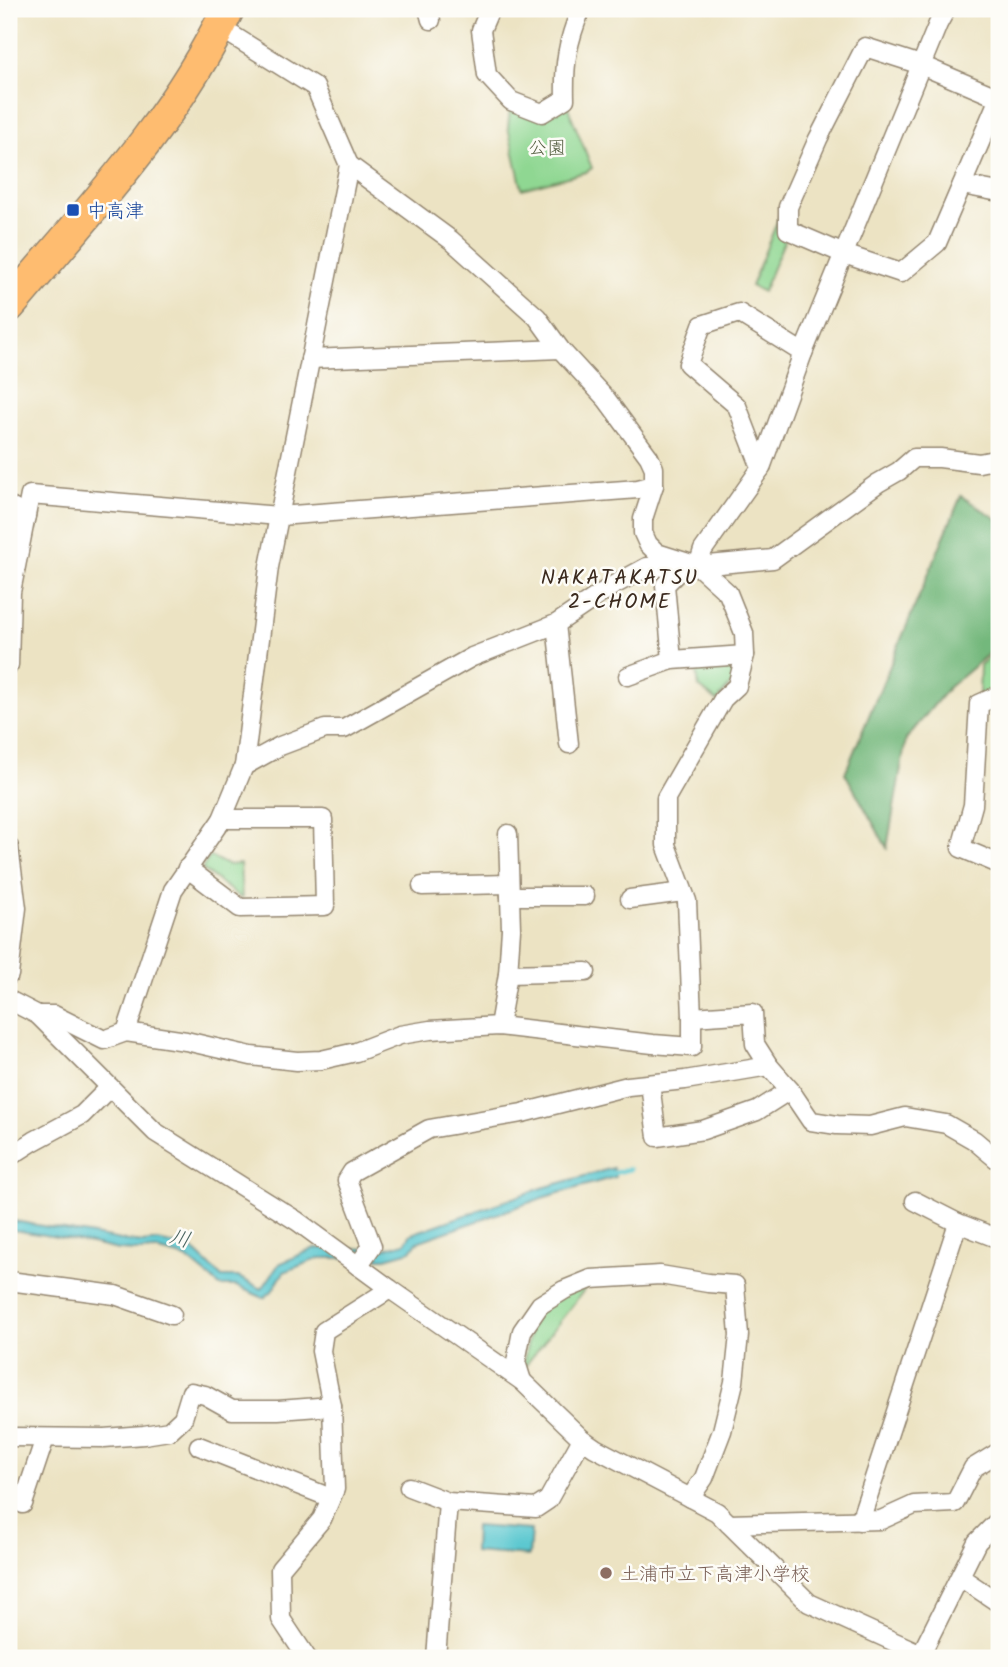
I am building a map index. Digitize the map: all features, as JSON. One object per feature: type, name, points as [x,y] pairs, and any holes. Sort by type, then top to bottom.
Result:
[{"type":"highway","points":[[9,306],[159,124],[193,74],[224,18]]},
{"type":"street","points":[[490,9],[481,30],[487,75],[511,101],[541,113],[565,99],[564,68],[568,44],[581,9]]},
{"type":"street","points":[[672,660],[665,585],[691,566],[761,468],[803,353],[946,9]]},
{"type":"street","points":[[38,1015],[54,1016],[104,1040],[125,1032],[186,1041],[251,1056],[298,1061],[321,1060],[356,1052],[400,1035],[430,1030],[499,1026],[692,1047],[687,901],[666,845],[666,798],[723,699],[737,686],[744,655],[744,633],[728,593],[691,566],[657,553],[648,544],[643,533],[643,519],[654,485],[654,468],[649,457],[607,400],[560,349],[537,317],[451,240],[349,165],[315,86],[224,18]]},
{"type":"street","points":[[865,47],[921,65],[999,98],[937,243],[901,273],[844,254],[788,230],[788,207],[818,139],[865,47]]},
{"type":"street","points":[[125,1032],[173,890],[222,819],[244,766],[269,568],[349,165]]},
{"type":"street","points":[[962,185],[999,192]]},
{"type":"street","points":[[761,468],[737,406],[688,364],[702,325],[739,313],[803,353]]},
{"type":"street","points":[[310,359],[560,349]]},
{"type":"street","points":[[244,766],[280,746],[325,729],[344,729],[472,657],[556,624],[612,586],[648,567],[773,559],[899,471],[914,457],[979,463],[999,459]]},
{"type":"street","points":[[9,666],[11,592],[30,495],[279,516],[638,489],[654,485]]},
{"type":"street","points":[[9,506],[26,516]]},
{"type":"street","points":[[556,624],[569,744]]},
{"type":"street","points":[[628,676],[672,660],[744,655]]},
{"type":"street","points":[[999,695],[979,704],[973,804],[961,848],[999,864]]},
{"type":"street","points":[[187,869],[240,908],[325,906],[323,819],[222,819]]},
{"type":"street","points":[[499,1026],[508,974],[511,929],[508,834]]},
{"type":"street","points":[[9,847],[17,908],[9,975]]},
{"type":"street","points":[[422,886],[585,896]]},
{"type":"street","points":[[630,899],[683,892]]},
{"type":"street","points":[[508,974],[586,972]]},
{"type":"street","points":[[9,1000],[38,1015],[155,1132],[297,1221],[522,1381],[582,1439],[595,1448],[717,1512],[808,1604],[924,1656],[978,1542],[998,1524]]},
{"type":"street","points":[[692,1017],[753,1013],[755,1044],[811,1121],[837,1125],[870,1125],[905,1117],[946,1124],[974,1140],[999,1161]]},
{"type":"street","points":[[358,1266],[372,1245],[347,1180],[352,1172],[429,1129],[522,1113],[628,1086],[769,1066]]},
{"type":"street","points":[[650,1084],[657,1137],[703,1130],[757,1111],[790,1090]]},
{"type":"street","points":[[9,1157],[82,1115],[110,1087]]},
{"type":"street","points":[[915,1201],[958,1223],[999,1239]]},
{"type":"street","points":[[860,1521],[958,1223]]},
{"type":"street","points":[[522,1381],[516,1362],[522,1331],[540,1305],[564,1290],[591,1279],[660,1275],[735,1285],[739,1335],[734,1382],[722,1431],[704,1478],[690,1498]]},
{"type":"street","points":[[9,1281],[115,1295],[172,1315]]},
{"type":"street","points":[[307,1658],[281,1619],[280,1569],[322,1519],[335,1489],[332,1406],[321,1350],[324,1331],[390,1289]]},
{"type":"street","points":[[9,1437],[104,1438],[144,1436],[169,1431],[183,1418],[191,1392],[205,1395],[232,1410],[332,1406]]},
{"type":"street","points":[[23,1504],[45,1438]]},
{"type":"street","points":[[409,1487],[448,1502],[536,1508],[548,1500],[582,1439]]},
{"type":"street","points":[[200,1446],[331,1498]]},
{"type":"street","points":[[729,1524],[881,1520],[914,1505],[955,1503],[973,1468],[999,1452]]},
{"type":"street","points":[[436,1658],[448,1502]]},
{"type":"street","points":[[960,1577],[999,1604]]},
{"type":"green space","name":"公園","points":[[565,100],[592,168],[586,172],[522,189],[508,127],[511,101],[541,114]]},
{"type":"green space","points":[[784,205],[785,239],[763,292],[751,286]]},
{"type":"green space","points":[[961,496],[999,520],[999,645],[948,688],[906,739],[887,848],[845,773]]},
{"type":"green space","points":[[999,649],[999,691],[979,699],[980,665]]},
{"type":"green space","points":[[740,659],[732,683],[717,701],[699,687],[695,661]]},
{"type":"green space","points":[[210,856],[227,865],[240,864],[242,899],[202,869]]},
{"type":"green space","points":[[588,1285],[522,1370],[536,1302]]},
{"type":"water","points":[[613,1168],[615,1177],[545,1197],[417,1242],[411,1251],[386,1258],[319,1258],[284,1272],[264,1298],[236,1286],[220,1286],[186,1258],[156,1250],[119,1250],[13,1230],[14,1221],[121,1240],[143,1243],[158,1241],[192,1249],[222,1277],[238,1277],[262,1289],[279,1264],[315,1248],[383,1249],[405,1243],[411,1234],[542,1188]]},
{"type":"water","points":[[475,1526],[531,1530],[529,1556],[474,1552]]},
{"type":"waterway","name":"川","points":[[610,1174],[630,1169]]},
{"type":"waterway","name":"川","points":[[9,1225],[20,1227]]},
{"type":"place","name":"中高津","points":[[73,210]]},
{"type":"place","name":"土浦市立下高津小学校","points":[[606,1573]]},
{"type":"district","name":"NAKATAKATSU 2-CHOME","points":[[620,589]]}]
